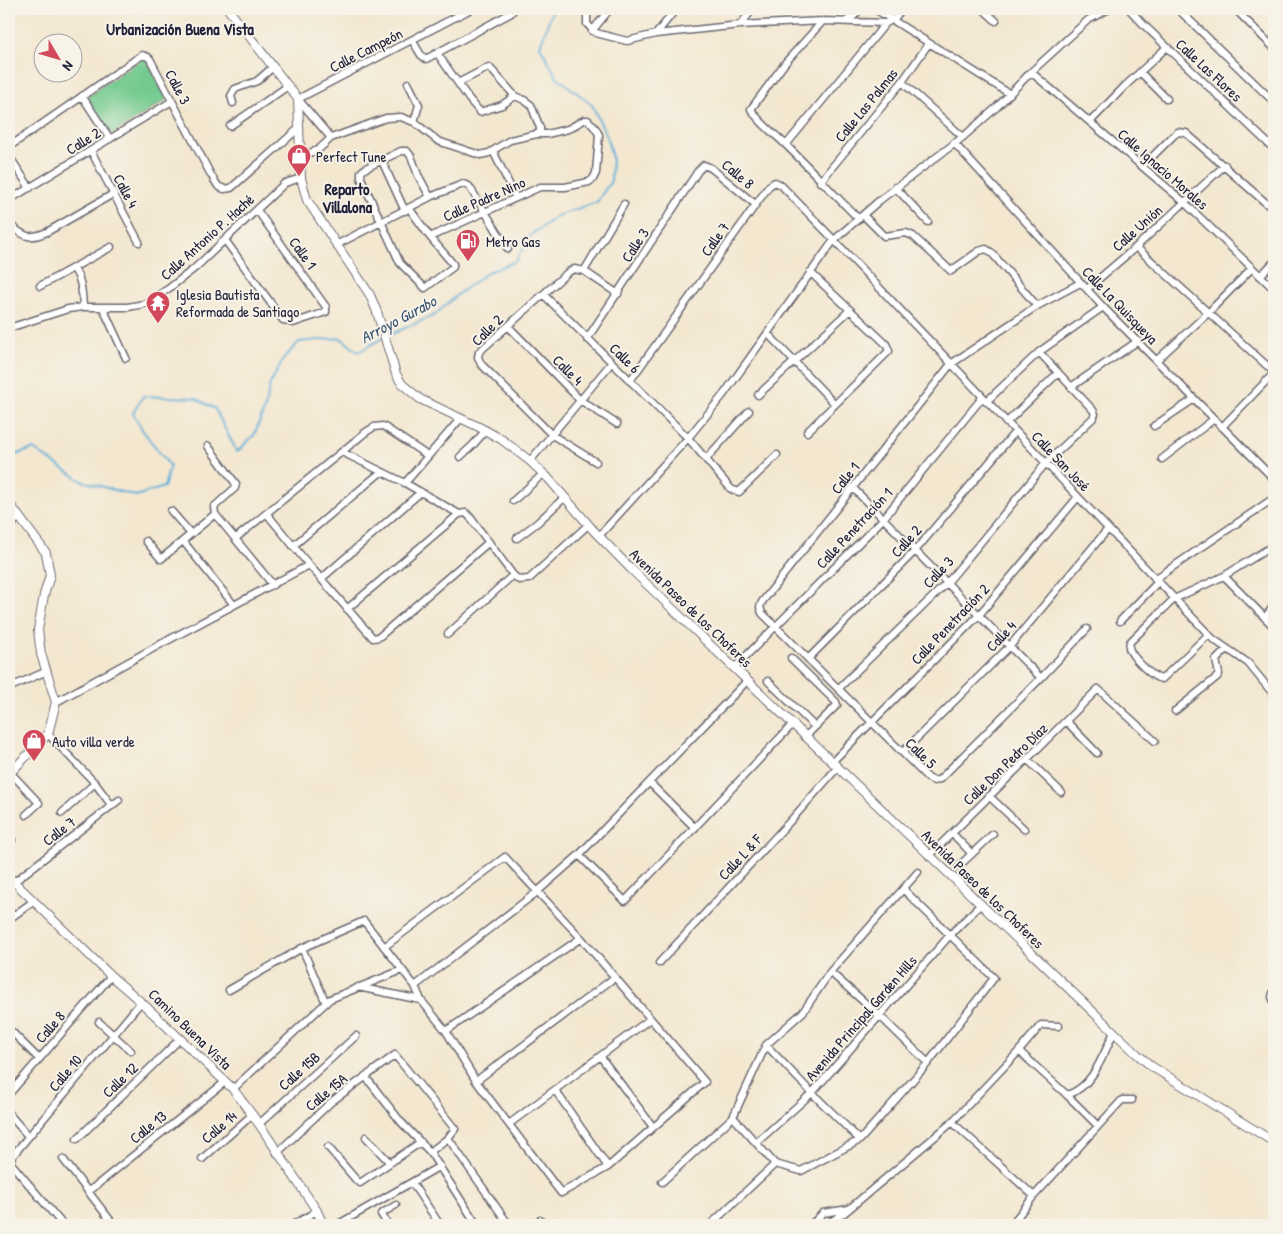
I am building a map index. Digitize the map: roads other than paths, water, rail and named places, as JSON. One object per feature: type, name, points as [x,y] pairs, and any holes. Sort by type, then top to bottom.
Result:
[{"type":"street","points":[[228,9],[331,138]]},
{"type":"street","name":"Calle Campeón","points":[[298,99],[471,9]]},
{"type":"street","points":[[412,40],[423,58],[426,59],[511,13],[514,9]]},
{"type":"street","points":[[587,9],[587,24],[592,31],[607,37],[627,41],[656,34],[740,25],[823,21],[886,23]]},
{"type":"street","points":[[592,31],[610,9]]},
{"type":"street","points":[[656,34],[676,9]]},
{"type":"street","points":[[740,25],[753,9]]},
{"type":"street","points":[[844,22],[854,16],[860,9]]},
{"type":"street","points":[[875,9],[894,19],[1010,94]]},
{"type":"street","points":[[786,145],[886,23],[894,19],[902,9]]},
{"type":"street","points":[[983,9],[996,21]]},
{"type":"street","points":[[599,536],[688,438],[724,394],[834,240],[895,188],[963,137],[1088,20],[1109,9]]},
{"type":"street","name":"Calle Las Flores","points":[[1129,9],[1167,48],[1274,149]]},
{"type":"street","points":[[1178,9],[1274,102]]},
{"type":"street","points":[[1235,9],[1274,48]]},
{"type":"street","points":[[823,21],[785,63],[751,109],[755,116],[786,145],[820,182],[884,236],[906,233],[913,236],[951,270],[978,251],[986,249],[991,252],[1037,306]]},
{"type":"street","name":"Calle Las Palmas","points":[[820,182],[902,82],[929,43]]},
{"type":"street","points":[[1090,122],[1124,87],[1167,48]]},
{"type":"street","points":[[437,53],[474,105],[482,112],[502,105],[515,96]]},
{"type":"street","name":"Calle 3","points":[[9,149],[13,144],[142,54],[150,59],[211,175],[218,186],[224,189],[231,188],[299,128]]},
{"type":"street","points":[[232,104],[231,96],[235,90],[257,81],[273,67]]},
{"type":"street","points":[[301,156],[318,150],[331,138],[386,118],[402,117],[414,122],[438,141],[480,155],[493,151],[510,140],[540,134],[540,128],[531,105],[515,96],[489,67],[458,83]]},
{"type":"street","name":"Calle Ignacio Morales","points":[[1031,72],[1184,202],[1274,289]]},
{"type":"street","points":[[1141,73],[1167,99]]},
{"type":"street","points":[[902,82],[963,137]]},
{"type":"street","points":[[408,83],[419,105],[414,122]]},
{"type":"street","points":[[230,126],[288,86]]},
{"type":"street","points":[[82,96],[110,139]]},
{"type":"street","name":"Avenida Paseo de los Choferes","points":[[298,99],[301,178],[307,200],[370,294],[396,374],[406,388],[420,399],[486,430],[530,461],[588,525],[792,725],[1151,1066],[1274,1142]]},
{"type":"street","name":"Calle 2","points":[[9,204],[14,197],[91,152],[172,101]]},
{"type":"street","name":"Calle Padre Nino","points":[[430,237],[540,187],[565,187],[585,184],[593,179],[596,172],[599,135],[593,124],[588,120],[584,120],[547,134],[540,134]]},
{"type":"street","points":[[1143,166],[1174,135],[1182,132],[1190,135],[1274,210]]},
{"type":"street","name":"Calle La Quisqueya","points":[[954,143],[1080,283],[1274,479]]},
{"type":"street","points":[[382,161],[407,210],[452,262],[453,265],[425,288],[400,263],[361,175],[363,170],[382,161],[401,152],[407,151],[410,153],[418,175],[430,198]]},
{"type":"street","points":[[493,151],[516,198]]},
{"type":"street","name":"Calle 4","points":[[91,152],[139,242]]},
{"type":"street","points":[[9,156],[30,188]]},
{"type":"street","name":"Calle 3","points":[[588,339],[698,171],[704,165]]},
{"type":"street","name":"Calle 8","points":[[704,165],[755,204]]},
{"type":"street","name":"Calle Unión","points":[[1087,289],[1136,247],[1225,165]]},
{"type":"street","name":"Calle Antonio P. Haché","points":[[9,328],[68,309],[144,304],[168,289],[195,268],[284,183],[301,178]]},
{"type":"street","name":"Calle 7","points":[[630,381],[768,186],[775,182],[781,185],[834,240]]},
{"type":"street","points":[[336,245],[458,184],[466,185],[508,249]]},
{"type":"street","points":[[895,188],[928,222]]},
{"type":"street","points":[[9,222],[23,235],[35,237],[113,194]]},
{"type":"street","points":[[618,294],[584,271],[624,204]]},
{"type":"street","name":"Calle 1","points":[[225,240],[286,322],[293,323],[323,314],[327,310],[326,307],[257,210]]},
{"type":"street","name":"Calle San José","points":[[834,240],[1208,635],[1248,663],[1274,695]]},
{"type":"street","points":[[40,286],[112,247]]},
{"type":"street","points":[[1136,247],[1274,372],[1222,428]]},
{"type":"street","points":[[1260,276],[1274,262]]},
{"type":"street","points":[[73,268],[78,274],[83,307]]},
{"type":"street","points":[[1157,360],[1208,313],[1252,268]]},
{"type":"street","name":"Calle 2","points":[[584,271],[574,270],[567,273],[479,352],[478,357],[481,364],[552,434],[596,462]]},
{"type":"street","points":[[807,432],[889,351],[886,344],[810,272]]},
{"type":"street","points":[[951,364],[1037,306],[1080,283]]},
{"type":"street","name":"Calle 6","points":[[544,295],[688,438],[731,489],[739,492],[777,455]]},
{"type":"street","name":"Calle Penetración 1","points":[[734,668],[883,519],[984,400],[1039,352],[1103,307]]},
{"type":"street","points":[[103,308],[126,358]]},
{"type":"street","points":[[758,395],[850,310]]},
{"type":"street","name":"Calle 4","points":[[508,326],[580,400],[617,424]]},
{"type":"street","points":[[768,334],[836,404]]},
{"type":"street","points":[[1071,387],[1138,341]]},
{"type":"street","name":"Calle 3","points":[[838,689],[947,583],[1046,463],[1093,418],[1093,410],[1039,352]]},
{"type":"street","points":[[530,461],[612,362]]},
{"type":"street","name":"Calle 1","points":[[760,607],[762,602],[951,364]]},
{"type":"street","points":[[1006,423],[1058,373]]},
{"type":"street","points":[[1154,426],[1194,399]]},
{"type":"street","points":[[706,459],[749,411]]},
{"type":"street","points":[[405,483],[461,418]]},
{"type":"street","points":[[1162,459],[1214,419]]},
{"type":"street","points":[[236,538],[374,427],[383,426],[428,456]]},
{"type":"street","points":[[460,457],[486,430]]},
{"type":"street","name":"Calle 2","points":[[808,659],[915,552],[1015,432]]},
{"type":"street","points":[[208,446],[236,484],[235,488],[214,508],[215,514],[273,585]]},
{"type":"street","points":[[342,452],[405,483],[459,514]]},
{"type":"street","points":[[293,546],[381,472]]},
{"type":"street","points":[[513,501],[543,474]]},
{"type":"street","points":[[853,488],[1041,678]]},
{"type":"street","points":[[321,579],[421,492]]},
{"type":"street","points":[[517,538],[537,524],[564,497]]},
{"type":"street","name":"Calle Penetración 2","points":[[835,765],[871,721],[979,615],[1078,497]]},
{"type":"street","points":[[1120,621],[1157,580],[1274,498]]},
{"type":"street","points":[[9,503],[46,553],[50,575],[44,595],[38,630],[42,654],[56,702],[48,734],[9,773],[39,803],[26,815]]},
{"type":"street","points":[[171,511],[191,534]]},
{"type":"street","points":[[347,609],[459,514],[466,513],[470,517],[513,575],[519,580],[529,579],[588,525]]},
{"type":"street","points":[[146,541],[160,559],[215,514]]},
{"type":"street","points":[[267,514],[309,566],[373,638],[379,637],[489,542]]},
{"type":"street","points":[[9,528],[18,517]]},
{"type":"street","name":"Calle 4","points":[[903,752],[1010,646],[1108,529]]},
{"type":"street","points":[[183,541],[234,605]]},
{"type":"street","points":[[1208,635],[1162,679],[1153,676],[1132,655],[1129,648],[1130,642],[1174,599],[1224,576],[1274,545]]},
{"type":"street","points":[[56,702],[309,566]]},
{"type":"street","points":[[448,634],[513,575]]},
{"type":"street","points":[[1224,576],[1274,627]]},
{"type":"street","points":[[1265,618],[1274,605]]},
{"type":"street","name":"Calle 5","points":[[760,607],[762,612],[808,659],[928,778],[934,781],[940,780],[1087,629]]},
{"type":"street","points":[[1175,711],[1217,678],[1216,660],[1227,649]]},
{"type":"street","points":[[791,658],[836,702],[836,707],[805,737]]},
{"type":"street","points":[[9,690],[13,686],[47,670]]},
{"type":"street","points":[[415,986],[537,892],[579,855],[747,681]]},
{"type":"street","points":[[768,681],[815,727]]},
{"type":"street","name":"Calle Don Pedro Díaz","points":[[929,856],[1098,689],[1154,741]]},
{"type":"street","points":[[1066,721],[1097,753]]},
{"type":"street","points":[[579,855],[625,901],[792,725]]},
{"type":"street","points":[[48,734],[95,783],[112,806]]},
{"type":"street","points":[[1027,760],[1061,792]]},
{"type":"street","name":"Calle L & F","points":[[660,963],[793,818],[835,765]]},
{"type":"street","points":[[62,813],[95,783]]},
{"type":"street","points":[[650,783],[695,828]]},
{"type":"street","points":[[989,796],[1024,829]]},
{"type":"street","name":"Calle 7","points":[[11,880],[120,800]]},
{"type":"street","points":[[952,833],[972,854]]},
{"type":"street","points":[[958,867],[993,834]]},
{"type":"street","points":[[229,990],[302,948],[364,921],[384,947],[402,970],[415,986],[421,1000],[446,1031],[476,1081],[562,1193],[608,1166],[705,1082],[581,938],[504,857],[384,947]]},
{"type":"street","points":[[662,1182],[733,1117],[766,1045],[803,1012],[830,972],[918,872]]},
{"type":"street","name":"Camino Buena Vista","points":[[11,880],[111,976],[181,1038],[234,1089],[317,1211],[323,1225]]},
{"type":"street","points":[[733,1117],[775,1164],[801,1171],[860,1140],[928,1063],[994,978],[902,889]]},
{"type":"street","points":[[9,919],[34,901]]},
{"type":"street","name":"Avenida Principal Garden Hills","points":[[756,1143],[812,1093],[950,935],[980,905]]},
{"type":"street","points":[[446,1031],[581,938]]},
{"type":"street","points":[[302,948],[326,1003]]},
{"type":"street","points":[[234,1089],[330,999],[402,970]]},
{"type":"street","points":[[830,972],[880,1016],[928,1063]]},
{"type":"street","name":"Calle 8","points":[[9,1094],[111,976]]},
{"type":"street","points":[[476,1081],[614,978]]},
{"type":"street","points":[[358,987],[421,1000]]},
{"type":"street","points":[[1274,990],[1272,997],[1274,1002]]},
{"type":"street","name":"Calle 10","points":[[9,1160],[141,1002]]},
{"type":"street","points":[[509,1124],[650,1019]]},
{"type":"street","points":[[99,1022],[131,1051]]},
{"type":"street","points":[[825,1225],[849,1209],[952,1122],[1019,1051],[1041,1024],[1059,1026]]},
{"type":"street","points":[[9,1029],[39,1059]]},
{"type":"street","points":[[1067,1095],[1077,1092],[1095,1072],[1114,1032]]},
{"type":"street","name":"Calle 15B","points":[[259,1124],[356,1036]]},
{"type":"street","name":"Calle 12","points":[[77,1139],[181,1038]]},
{"type":"street","points":[[766,1045],[860,1140]]},
{"type":"street","points":[[1019,1051],[1098,1126]]},
{"type":"street","name":"Calle 15A","points":[[278,1153],[331,1102],[395,1055],[454,1126],[454,1132],[448,1138]]},
{"type":"street","points":[[600,1056],[653,1127]]},
{"type":"street","points":[[365,1076],[401,1122],[430,1152],[478,1225]]},
{"type":"street","name":"Calle 13","points":[[88,1192],[225,1082]]},
{"type":"street","points":[[555,1090],[608,1166]]},
{"type":"street","points":[[1012,1225],[1034,1196],[1122,1100],[1132,1100]]},
{"type":"street","points":[[9,1114],[28,1136]]},
{"type":"street","name":"Calle 14","points":[[202,1159],[252,1115]]},
{"type":"street","points":[[952,1122],[1034,1196]]},
{"type":"street","points":[[366,1137],[390,1163]]},
{"type":"street","points":[[430,1152],[448,1138],[508,1225]]},
{"type":"street","points":[[328,1147],[360,1183],[421,1142]]},
{"type":"street","points":[[63,1159],[114,1225]]},
{"type":"street","points":[[9,1160],[63,1225]]},
{"type":"street","points":[[710,1225],[775,1164]]},
{"type":"street","points":[[337,1225],[440,1166]]},
{"type":"street","points":[[412,1183],[440,1225]]},
{"type":"street","points":[[388,1225],[381,1214],[396,1205]]},
{"type":"street","points":[[810,1225],[823,1213],[849,1209]]},
{"type":"street","points":[[293,1225],[317,1211]]},
{"type":"street","points":[[531,1225],[540,1220]]},
{"type":"waterway","name":"Arroyo Gurabo","points":[[387,336],[435,315],[458,294],[488,272],[516,261],[531,235],[557,216],[597,202],[611,181],[612,158],[607,137],[592,105],[557,77],[540,46],[553,9]]},
{"type":"waterway","name":"Arroyo Gurabo","points":[[9,457],[33,449],[82,481],[136,496],[164,487],[170,466],[143,431],[133,413],[143,396],[195,398],[215,409],[237,452],[254,435],[265,408],[270,384],[284,358],[299,342],[341,338],[358,352],[383,338]]},
{"type":"place","name":"Perfect Tune","points":[[299,177]]},
{"type":"place","name":"Metro Gas","points":[[468,262]]},
{"type":"place","name":"Iglesia Bautista Reformada de Santiago","points":[[158,324]]},
{"type":"place","name":"Auto villa verde","points":[[34,762]]},
{"type":"district","name":"Urbanización Buena Vista","points":[[180,29]]},
{"type":"district","name":"Reparto Villalona","points":[[347,198]]}]
